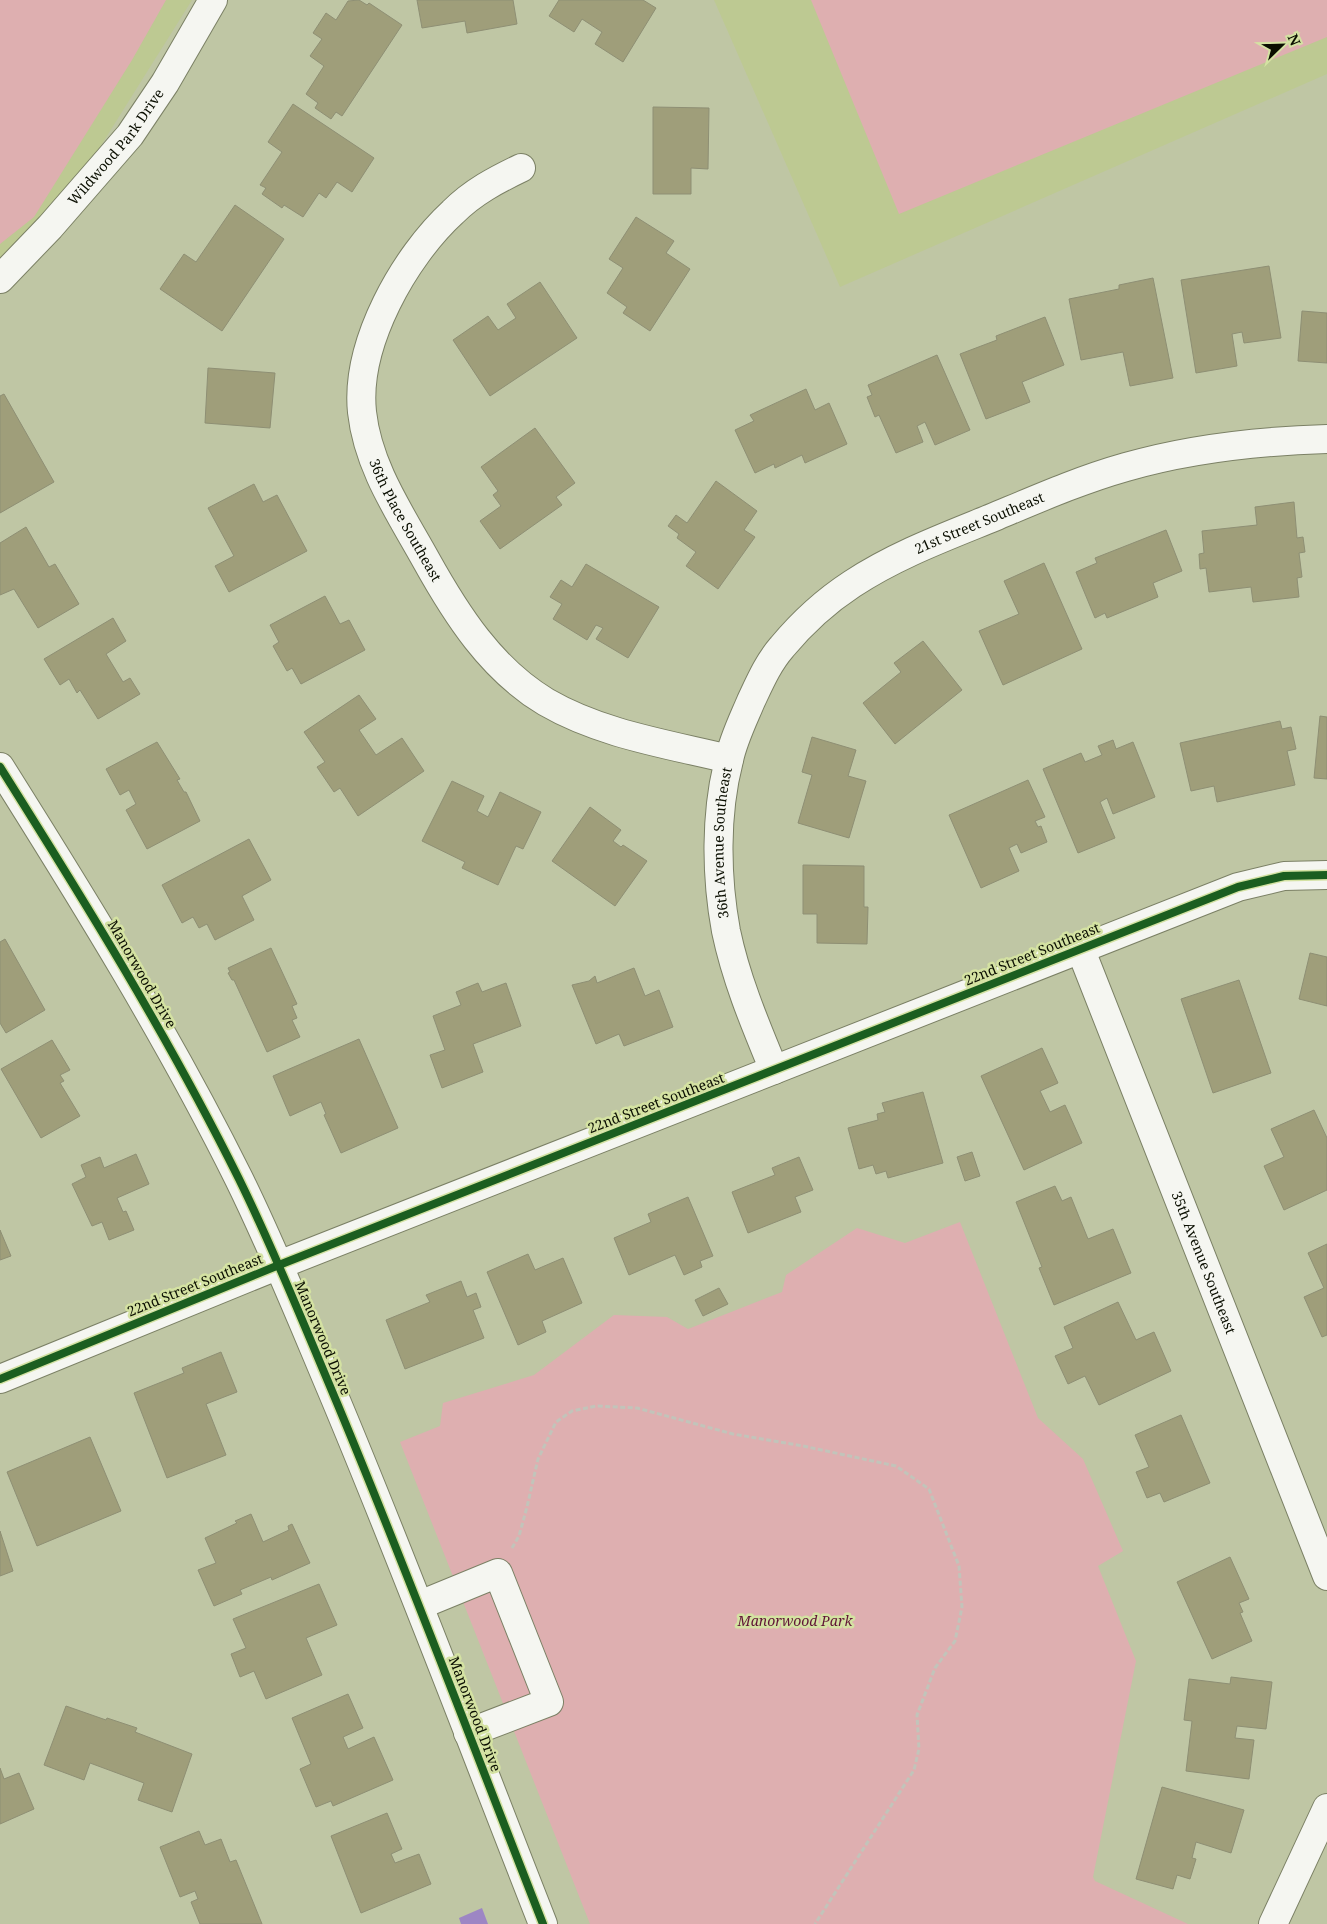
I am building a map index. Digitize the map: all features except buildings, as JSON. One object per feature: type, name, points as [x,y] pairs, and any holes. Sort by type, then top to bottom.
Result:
[{"type":"street","name":"Wildwood Park Drive","points":[[0,279],[50,227],[130,136],[165,84],[213,0]]},
{"type":"street","name":"36th Place Southeast","points":[[521,168],[488,184],[452,212],[429,238],[402,277],[379,320],[369,349],[362,384],[362,412],[376,468],[444,593],[468,629],[514,678],[546,702],[593,724],[729,758]]},
{"type":"street","name":"21st Street Southeast","points":[[729,758],[762,675],[781,648],[826,604],[877,568],[906,554],[1077,483],[1126,467],[1176,454],[1227,446],[1277,440],[1327,439]]},
{"type":"street","name":"36th Avenue Southeast","points":[[729,758],[722,802],[720,888],[725,922],[744,995],[774,1070]]},
{"type":"street","name":"Manorwood Drive","points":[[0,767],[110,942],[178,1061],[239,1180],[279,1265],[420,1604],[543,1924]]},
{"type":"street","name":"22nd Street Southeast","points":[[0,1379],[279,1265],[1238,887],[1284,876],[1327,874]]},
{"type":"street","name":"35th Avenue Southeast","points":[[1080,948],[1327,1576]]},
{"type":"street","points":[[420,1604],[498,1573],[549,1702],[468,1733]]},
{"type":"street","points":[[1273,1924],[1327,1808]]},
{"type":"path","points":[[498,1573],[519,1536],[538,1459],[556,1422],[572,1411],[596,1406],[637,1408],[733,1434],[802,1446],[896,1466],[930,1490],[959,1566],[962,1606],[955,1641],[935,1668],[917,1714],[919,1748],[914,1770],[815,1924]]},
{"type":"shaded area","points":[[0,0],[192,0],[50,227],[0,271]]},
{"type":"shaded area","points":[[714,0],[1327,0],[1327,74],[840,287]]},
{"type":"shaded area","points":[[482,1908],[488,1924],[461,1924],[459,1918]]},
{"type":"green space","points":[[0,0],[166,0],[132,60],[34,217],[0,244]]},
{"type":"green space","points":[[811,0],[1327,0],[1327,37],[899,214]]},
{"type":"green space","name":"Manorwood Park","points":[[960,1222],[1038,1418],[1083,1459],[1123,1551],[1098,1566],[1136,1661],[1093,1877],[1095,1881],[1188,1924],[590,1924],[400,1442],[440,1426],[443,1403],[534,1375],[614,1315],[667,1317],[688,1329],[782,1292],[786,1275],[857,1228],[905,1243]]},
{"type":"cycle path","points":[[0,767],[155,1021],[252,1205],[287,1284],[413,1590],[543,1924]]},
{"type":"cycle path","points":[[0,1379],[279,1265],[1238,887],[1284,876],[1327,875]]}]
